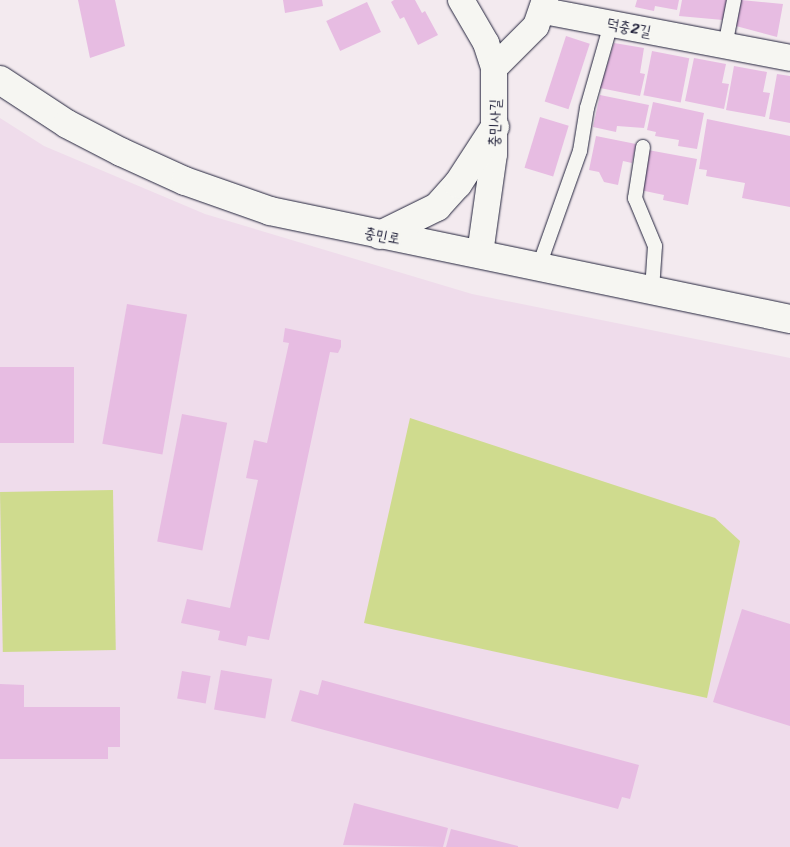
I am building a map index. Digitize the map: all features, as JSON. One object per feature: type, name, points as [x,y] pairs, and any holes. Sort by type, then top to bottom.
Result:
[{"type":"street","name":"충민사길","points":[[461,0],[486,42],[494,68],[496,127],[480,254]]},
{"type":"street","name":"덕충2길","points":[[494,68],[525,40],[544,5],[611,24],[790,58]]},
{"type":"street","name":"충민로","points":[[0,80],[67,124],[185,181],[270,211],[790,319]]},
{"type":"street","points":[[380,235],[437,207],[458,184],[496,127]]},
{"type":"lane","points":[[725,46],[734,0]]},
{"type":"lane","points":[[539,266],[580,151],[587,108],[611,24]]},
{"type":"lane","points":[[644,147],[635,198],[655,246],[652,290]]},
{"type":"shaded area","points":[[0,118],[44,146],[205,214],[472,294],[790,358],[790,847],[0,847]]},
{"type":"green space","points":[[410,418],[715,518],[740,541],[707,698],[364,623]]},
{"type":"green space","points":[[113,490],[116,650],[3,652],[0,492]]},
{"type":"building","points":[[78,0],[115,0],[125,46],[90,58]]},
{"type":"building","points":[[283,0],[322,0],[323,6],[285,13]]},
{"type":"building","points":[[394,0],[415,0],[422,13],[425,11],[438,35],[418,45],[404,17],[400,19],[391,2]]},
{"type":"building","points":[[637,0],[679,0],[677,10],[655,6],[654,11],[635,7]]},
{"type":"building","points":[[682,0],[727,0],[723,20],[679,16]]},
{"type":"building","points":[[741,0],[783,4],[777,37],[736,26]]},
{"type":"building","points":[[367,2],[381,32],[340,51],[326,21]]},
{"type":"building","points":[[566,36],[590,44],[568,109],[545,102]]},
{"type":"building","points":[[614,43],[644,48],[640,73],[645,74],[640,96],[600,88]]},
{"type":"building","points":[[652,51],[689,58],[681,102],[643,95]]},
{"type":"building","points":[[694,58],[726,64],[722,83],[729,84],[724,109],[685,101]]},
{"type":"building","points":[[734,66],[767,72],[763,92],[770,93],[765,117],[726,110]]},
{"type":"building","points":[[777,74],[790,76],[790,123],[769,119]]},
{"type":"building","points":[[600,95],[649,105],[644,128],[617,126],[616,132],[593,127]]},
{"type":"building","points":[[653,102],[704,113],[697,149],[678,146],[679,140],[655,136],[656,132],[647,130]]},
{"type":"building","points":[[540,117],[569,126],[553,176],[525,168]]},
{"type":"building","points":[[707,119],[790,136],[790,207],[742,198],[745,183],[706,176],[707,170],[699,169]]},
{"type":"building","points":[[596,136],[636,144],[632,163],[623,161],[618,185],[604,182],[599,172],[589,170]]},
{"type":"building","points":[[648,150],[697,159],[688,205],[663,200],[664,195],[640,190]]},
{"type":"building","points":[[127,304],[187,315],[162,454],[102,444]]},
{"type":"building","points":[[285,328],[341,340],[341,347],[338,353],[330,352],[269,640],[248,636],[246,646],[218,640],[220,631],[181,623],[187,599],[230,608],[258,480],[246,478],[254,440],[267,443],[289,343],[283,342]]},
{"type":"building","points":[[0,367],[74,367],[74,443],[0,443]]},
{"type":"building","points":[[182,414],[227,423],[202,550],[157,542]]},
{"type":"building","points":[[742,609],[790,624],[790,726],[713,702]]},
{"type":"building","points":[[221,670],[272,679],[265,718],[214,709]]},
{"type":"building","points":[[182,671],[211,676],[206,704],[177,699]]},
{"type":"building","points":[[322,680],[639,765],[630,799],[622,797],[618,809],[291,721],[300,690],[318,695]]},
{"type":"building","points":[[0,684],[24,685],[24,707],[120,707],[120,747],[108,747],[108,759],[0,759]]},
{"type":"building","points":[[354,803],[448,828],[443,847],[343,845]]},
{"type":"building","points":[[451,829],[518,846],[518,847],[446,847]]}]
